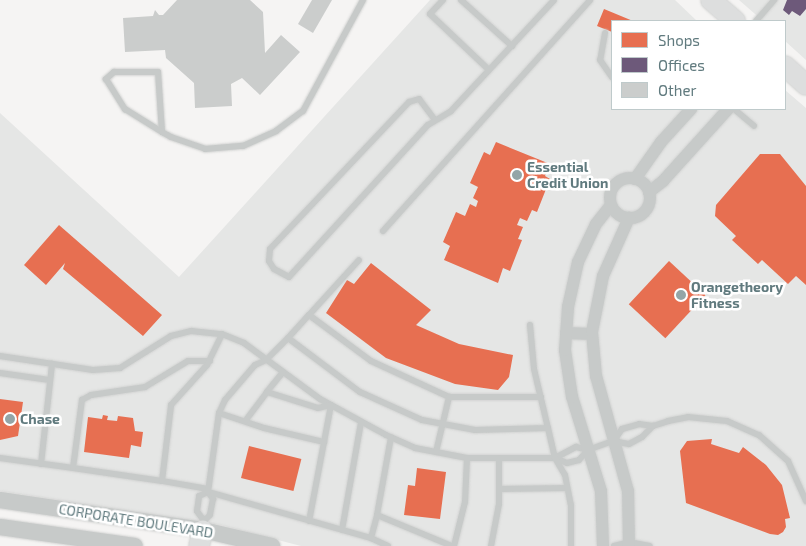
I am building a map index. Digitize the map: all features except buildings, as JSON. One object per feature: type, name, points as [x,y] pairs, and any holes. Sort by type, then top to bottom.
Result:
[{"type":"main road","points":[[711,0],[734,20]]},
{"type":"main road","points":[[786,67],[806,85]]},
{"type":"street","points":[[690,110],[661,142],[635,179],[617,183],[610,195],[611,205],[618,215],[629,218],[644,213],[648,207],[649,192],[663,180],[727,110]]},
{"type":"street","points":[[635,179],[649,192]]},
{"type":"street","points":[[603,546],[601,491],[572,397],[565,350],[578,262],[596,224],[611,205]]},
{"type":"street","points":[[629,218],[603,276],[592,334],[596,376],[628,491],[629,544]]},
{"type":"street","points":[[566,333],[592,334]]},
{"type":"street","name":"CORPORATE BOULEVARD","points":[[0,500],[202,532],[272,546]]},
{"type":"street","name":"CORPORATE BOULEVARD","points":[[0,528],[135,546]]},
{"type":"lane","points":[[162,132],[158,72],[114,72],[106,79],[125,109],[162,132],[205,149],[243,146],[276,131],[303,111],[363,0]]},
{"type":"lane","points":[[443,0],[430,14],[490,70]]},
{"type":"lane","points":[[461,0],[512,46]]},
{"type":"lane","points":[[435,120],[419,99],[409,102],[270,249],[269,261],[274,269],[290,277],[435,120],[451,112],[554,0]]},
{"type":"lane","points":[[383,231],[590,0]]},
{"type":"lane","points":[[757,20],[774,0]]},
{"type":"lane","points":[[605,33],[600,60],[611,76]]},
{"type":"lane","points":[[735,110],[754,126]]},
{"type":"lane","points":[[202,532],[210,515],[213,499],[208,491],[219,413],[225,400],[255,365],[266,360],[288,338],[359,260]]},
{"type":"lane","points":[[309,315],[371,361],[449,397],[541,398]]},
{"type":"lane","points":[[530,325],[530,348],[541,398],[555,458],[565,475],[568,488],[571,546]]},
{"type":"lane","points":[[0,356],[93,370],[120,368],[171,336],[191,332],[222,334],[244,343],[331,406],[361,422],[415,448],[467,458],[555,458],[567,463],[579,460],[588,450],[613,441],[629,444],[642,437],[653,426]]},
{"type":"lane","points":[[162,482],[171,405],[210,361],[222,334]]},
{"type":"lane","points":[[288,338],[360,392],[422,420],[475,430],[548,428]]},
{"type":"lane","points":[[72,468],[82,400],[91,394],[144,387],[188,361],[210,361]]},
{"type":"lane","points":[[41,464],[52,364]]},
{"type":"lane","points":[[246,420],[283,372]]},
{"type":"lane","points":[[0,373],[50,380]]},
{"type":"lane","points":[[267,392],[318,408],[331,406]]},
{"type":"lane","points":[[436,452],[449,397]]},
{"type":"lane","points":[[309,520],[331,406]]},
{"type":"lane","points":[[219,413],[324,442]]},
{"type":"lane","points":[[613,441],[622,429],[639,424],[653,426],[688,417],[728,420],[760,435],[788,461],[806,501]]},
{"type":"lane","points":[[342,530],[361,422]]},
{"type":"lane","points":[[371,538],[391,437]]},
{"type":"lane","points":[[555,458],[576,447],[588,450]]},
{"type":"lane","points":[[0,458],[162,482],[208,491],[371,538],[388,546]]},
{"type":"lane","points":[[377,515],[453,546],[465,502],[467,458]]},
{"type":"lane","points":[[491,546],[499,489],[499,458]]},
{"type":"lane","points":[[499,489],[568,488]]},
{"type":"lane","points":[[202,532],[197,512],[199,496],[208,491]]},
{"type":"lane","points":[[614,546],[629,544],[650,546]]},
{"type":"shaded area","points":[[430,0],[675,0],[696,20],[611,20],[611,110],[786,110],[786,91],[806,108],[806,546],[301,546],[221,525],[0,491],[0,113],[179,277]]},
{"type":"shaded area","points":[[739,0],[806,0],[806,60],[786,42],[786,20],[762,20]]},
{"type":"place","name":"Essential Credit Union","points":[[517,175]]},
{"type":"place","name":"Orangetheory Fitness","points":[[681,295]]},
{"type":"place","name":"Chase","points":[[10,419]]}]
